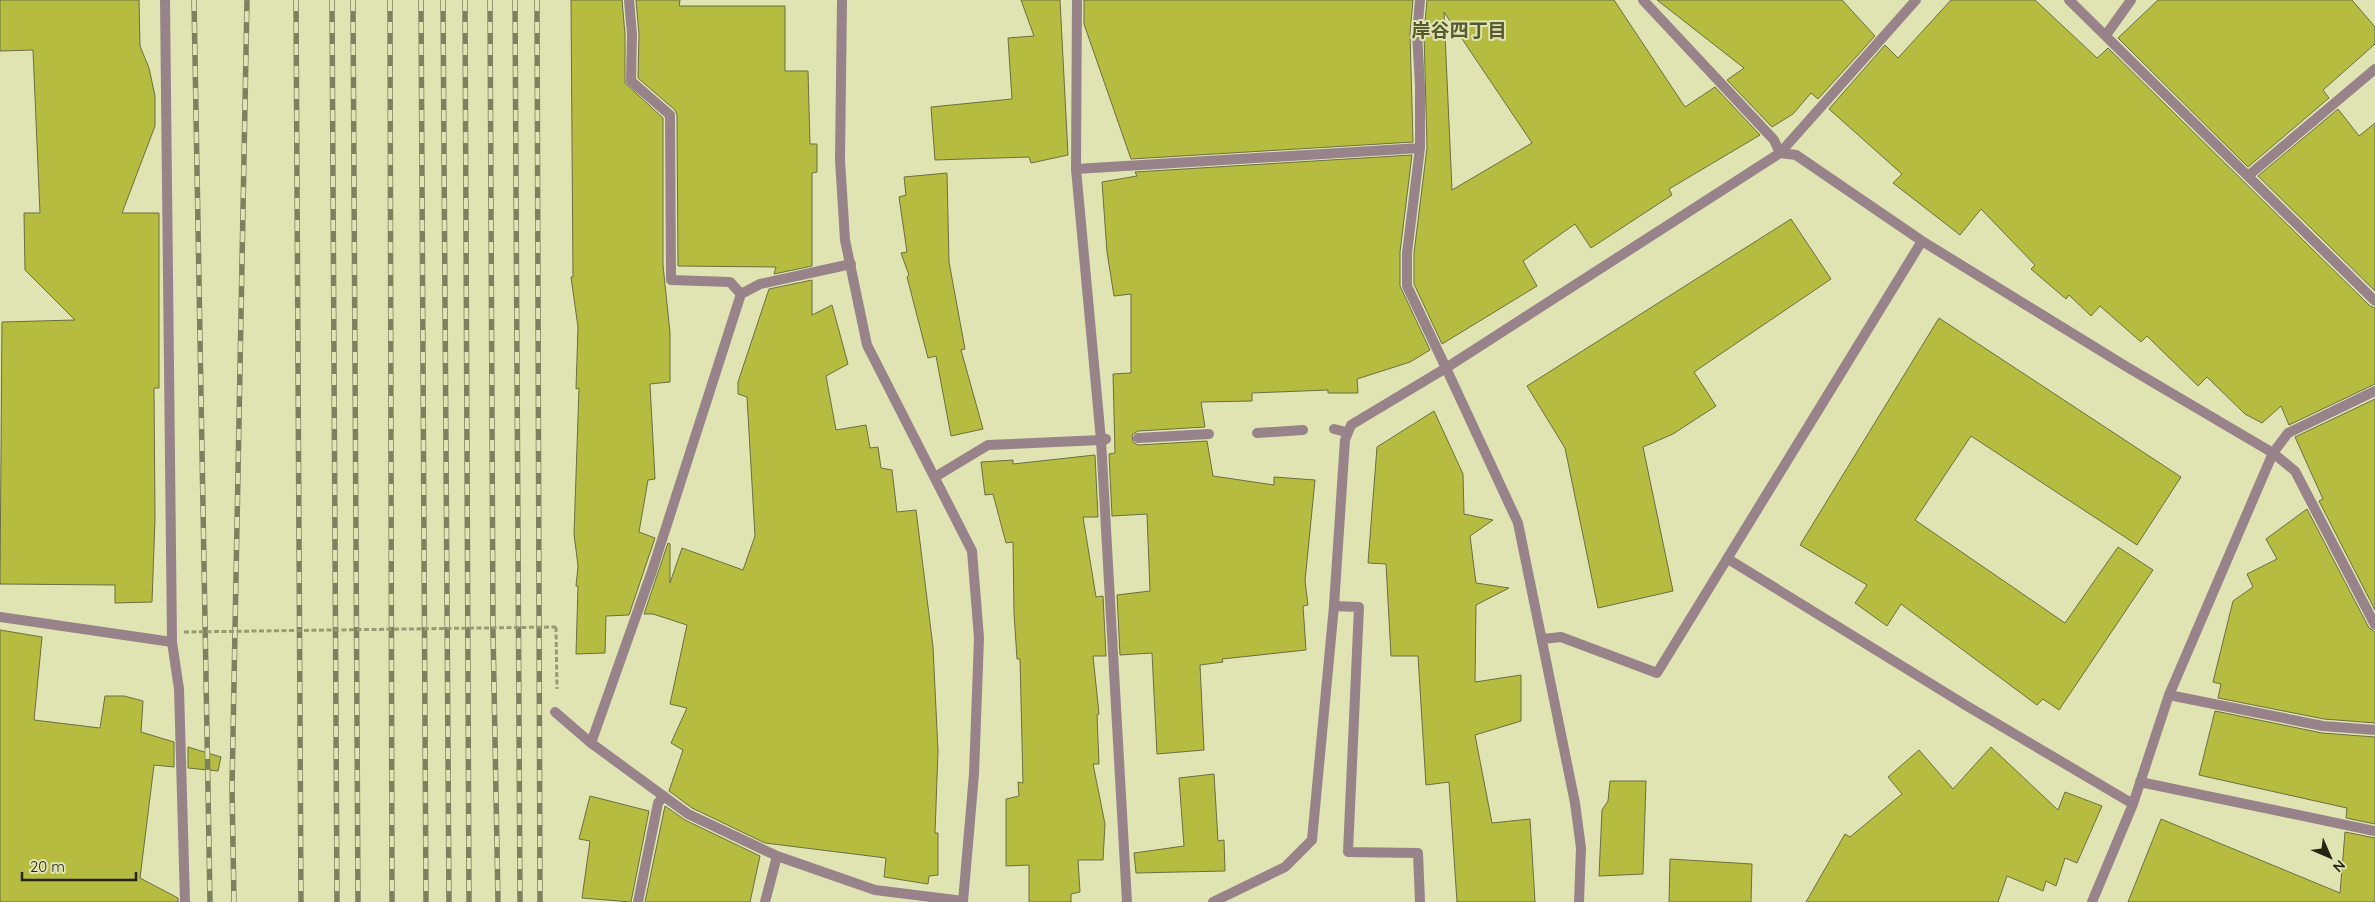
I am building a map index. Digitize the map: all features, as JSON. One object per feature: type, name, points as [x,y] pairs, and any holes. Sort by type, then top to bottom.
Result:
[{"type":"street","points":[[165,0],[172,642],[179,689],[185,902]]},
{"type":"street","points":[[628,0],[632,34],[631,82],[670,115],[671,280],[730,282],[741,294]]},
{"type":"street","points":[[555,712],[591,743],[688,814],[777,856],[875,890],[963,901],[974,774],[979,638],[972,551],[867,344],[845,240],[840,160],[842,0]]},
{"type":"street","points":[[1077,0],[1076,169],[1104,440],[1127,902]]},
{"type":"street","points":[[1420,0],[1417,33],[1420,86],[1420,148],[1407,253],[1407,286],[1518,522],[1578,821],[1581,848],[1579,902]]},
{"type":"street","points":[[1643,0],[1774,140],[1780,153]]},
{"type":"street","points":[[1213,902],[1285,867],[1312,840],[1334,606],[1346,432],[1350,425],[1446,368],[1780,153],[1916,0]]},
{"type":"street","points":[[2069,0],[2375,301]]},
{"type":"street","points":[[2106,35],[2130,0]]},
{"type":"street","points":[[2248,176],[2375,69]]},
{"type":"street","points":[[1076,169],[1420,148]]},
{"type":"street","points":[[1780,153],[1796,155],[1922,241],[2127,367],[2273,453],[2294,471],[2375,625]]},
{"type":"street","points":[[1543,639],[1561,637],[1657,672],[1922,241]]},
{"type":"street","points":[[591,743],[652,571],[741,294],[760,284],[850,264]]},
{"type":"street","points":[[2092,902],[2133,804],[2168,695],[2273,453],[2288,433],[2375,391]]},
{"type":"street","points":[[1334,429],[1346,432]]},
{"type":"street","points":[[1257,433],[1303,430]]},
{"type":"street","points":[[1138,438],[1209,434]]},
{"type":"street","points":[[935,477],[988,445],[1104,440]]},
{"type":"street","points":[[1728,559],[1967,706],[2133,804]]},
{"type":"street","points":[[1334,606],[1359,607],[1348,852],[1418,853],[1420,902]]},
{"type":"street","points":[[0,617],[172,642]]},
{"type":"street","points":[[2168,695],[2323,726],[2375,730]]},
{"type":"street","points":[[2140,782],[2375,831]]},
{"type":"street","points":[[638,902],[658,804],[664,796]]},
{"type":"street","points":[[765,902],[777,856]]},
{"type":"path","points":[[184,632],[556,627],[557,693]]},
{"type":"building","points":[[0,0],[139,0],[140,46],[149,68],[155,96],[155,126],[122,213],[159,213],[159,388],[154,388],[155,519],[152,602],[115,603],[115,585],[0,584],[2,322],[75,320],[25,270],[24,213],[40,213],[33,50],[0,51]]},
{"type":"building","points":[[571,0],[622,0],[625,34],[625,83],[663,118],[663,265],[670,333],[670,382],[650,384],[655,479],[648,480],[639,532],[655,538],[629,615],[606,616],[605,653],[576,654],[578,586],[576,586],[578,566],[574,534],[579,388],[576,389],[578,327],[571,277],[573,277]]},
{"type":"building","points":[[636,0],[680,0],[679,6],[785,6],[785,71],[808,71],[810,144],[817,144],[817,172],[812,173],[812,266],[774,274],[776,267],[678,266],[677,115],[675,110],[638,78],[639,34]]},
{"type":"building","points":[[1021,0],[1060,0],[1068,155],[1031,163],[1029,157],[935,160],[931,107],[1012,99],[1008,38],[1034,36]]},
{"type":"building","points":[[1084,0],[1413,0],[1410,33],[1413,142],[1131,159],[1084,24]]},
{"type":"building","points":[[1427,0],[1614,0],[1685,107],[1715,87],[1760,135],[1669,189],[1672,195],[1591,248],[1575,224],[1523,261],[1537,286],[1442,344],[1414,284],[1414,253],[1427,148],[1424,33]],"holes":[[[1444,12],[1532,143],[1452,190]]]},
{"type":"building","points":[[1657,0],[1842,0],[1875,36],[1818,99],[1811,93],[1793,114],[1772,127],[1727,80],[1744,68]]},
{"type":"building","points":[[1951,0],[2035,0],[2097,58],[2108,48],[2370,306],[2375,308],[2375,384],[2289,425],[2281,406],[2262,423],[2245,414],[2207,377],[2198,386],[2147,336],[2141,342],[2100,306],[2091,316],[2069,295],[2066,299],[2031,269],[2035,265],[1981,209],[1960,235],[1893,183],[1902,174],[1829,109],[1885,45],[1898,58]]},
{"type":"building","points":[[2158,0],[2352,0],[2375,27],[2375,44],[2323,90],[2329,98],[2248,167],[2118,38]]},
{"type":"building","points":[[2338,109],[2359,136],[2375,123],[2375,291],[2258,176]]},
{"type":"building","points":[[1412,155],[1400,252],[1400,286],[1430,350],[1410,362],[1357,379],[1358,393],[1328,393],[1328,390],[1252,393],[1252,401],[1201,402],[1205,427],[1138,431],[1132,435],[1133,442],[1138,445],[1207,441],[1213,476],[1274,485],[1274,477],[1315,480],[1305,581],[1308,605],[1303,606],[1306,650],[1222,659],[1223,662],[1200,665],[1204,750],[1157,754],[1152,653],[1120,655],[1117,595],[1150,591],[1147,514],[1112,516],[1109,454],[1115,453],[1113,374],[1131,373],[1131,294],[1114,296],[1107,252],[1102,182],[1137,176],[1135,172]]},
{"type":"building","points":[[947,173],[949,262],[965,349],[961,350],[983,429],[951,436],[936,356],[928,358],[907,277],[909,275],[901,253],[907,252],[899,197],[906,195],[904,177]]},
{"type":"building","points":[[1791,219],[1831,279],[1694,372],[1716,406],[1673,434],[1643,447],[1673,591],[1598,608],[1565,448],[1527,386]]},
{"type":"building","points":[[812,280],[812,315],[832,305],[848,364],[826,376],[836,430],[866,425],[870,448],[878,447],[881,468],[892,470],[897,512],[916,510],[933,647],[938,751],[935,833],[938,833],[938,875],[929,876],[928,884],[884,877],[886,858],[765,843],[692,808],[669,791],[683,750],[671,743],[687,708],[670,704],[687,625],[653,614],[644,614],[668,543],[670,544],[670,583],[682,548],[743,570],[755,536],[747,397],[738,394],[738,382],[769,289]]},
{"type":"building","points":[[1939,318],[2181,477],[2137,545],[1971,436],[1915,520],[2065,623],[2118,547],[2153,570],[2059,710],[2043,699],[2037,705],[1901,604],[1887,626],[1855,603],[1867,585],[1800,545]]},
{"type":"building","points":[[2375,399],[2375,610],[2319,501],[2323,499],[2295,437]]},
{"type":"building","points":[[1434,411],[1463,474],[1464,514],[1493,520],[1470,536],[1476,583],[1509,588],[1476,605],[1475,682],[1521,675],[1521,721],[1475,735],[1492,823],[1530,819],[1535,902],[1457,902],[1449,782],[1426,785],[1418,656],[1391,656],[1386,564],[1368,563],[1377,447]]},
{"type":"building","points":[[1095,455],[1098,517],[1083,517],[1096,597],[1103,596],[1106,656],[1093,656],[1099,714],[1097,715],[1099,764],[1093,764],[1105,824],[1103,860],[1078,860],[1080,892],[1071,894],[1071,902],[1029,902],[1029,865],[1006,866],[1006,799],[1019,796],[1018,782],[1023,783],[1020,659],[1017,659],[1014,613],[1013,542],[1006,543],[993,494],[985,495],[981,462],[1013,460],[1013,464]]},
{"type":"building","points":[[2307,509],[2369,628],[2375,632],[2375,723],[2324,719],[2218,698],[2221,684],[2213,682],[2233,601],[2253,587],[2247,574],[2277,559],[2266,539]]},
{"type":"building","points":[[0,630],[42,637],[34,720],[100,728],[105,696],[124,696],[143,701],[141,732],[174,742],[174,767],[154,765],[140,878],[178,898],[178,902],[0,902]]},
{"type":"building","points":[[2215,711],[2322,733],[2375,737],[2375,824],[2346,818],[2347,808],[2199,775]]},
{"type":"building","points":[[188,747],[221,757],[218,771],[188,768]]},
{"type":"building","points":[[1991,747],[2058,810],[2065,792],[2102,806],[2077,863],[2065,858],[2056,886],[2046,881],[2043,891],[2007,876],[1998,902],[1806,902],[1845,834],[1850,837],[1902,794],[1888,777],[1919,750],[1953,789]]},
{"type":"building","points":[[1214,774],[1218,841],[1224,840],[1225,871],[1136,873],[1134,853],[1184,846],[1179,778]]},
{"type":"building","points":[[1610,781],[1646,781],[1643,874],[1599,876],[1602,810],[1608,801]]},
{"type":"building","points":[[590,796],[649,811],[631,902],[582,898],[590,841],[579,839]]},
{"type":"building","points":[[665,806],[685,820],[760,856],[750,902],[645,902]]},
{"type":"building","points":[[2161,819],[2340,893],[2345,832],[2375,838],[2375,902],[2128,902]]},
{"type":"building","points":[[1670,859],[1752,864],[1751,902],[1669,902]]},
{"type":"railway","points":[[194,0],[210,902]]},
{"type":"railway","points":[[234,902],[232,788],[247,0]]},
{"type":"railway","points":[[296,0],[301,902]]},
{"type":"railway","points":[[332,0],[337,902]]},
{"type":"railway","points":[[353,0],[358,902]]},
{"type":"railway","points":[[390,0],[392,902]]},
{"type":"railway","points":[[421,0],[426,902]]},
{"type":"railway","points":[[443,0],[449,902]]},
{"type":"railway","points":[[465,0],[469,902]]},
{"type":"railway","points":[[490,0],[493,631],[498,902]]},
{"type":"railway","points":[[515,0],[520,902]]},
{"type":"railway","points":[[537,0],[540,902]]},
{"type":"district","name":"岸谷四丁目","points":[[1459,30]]}]
